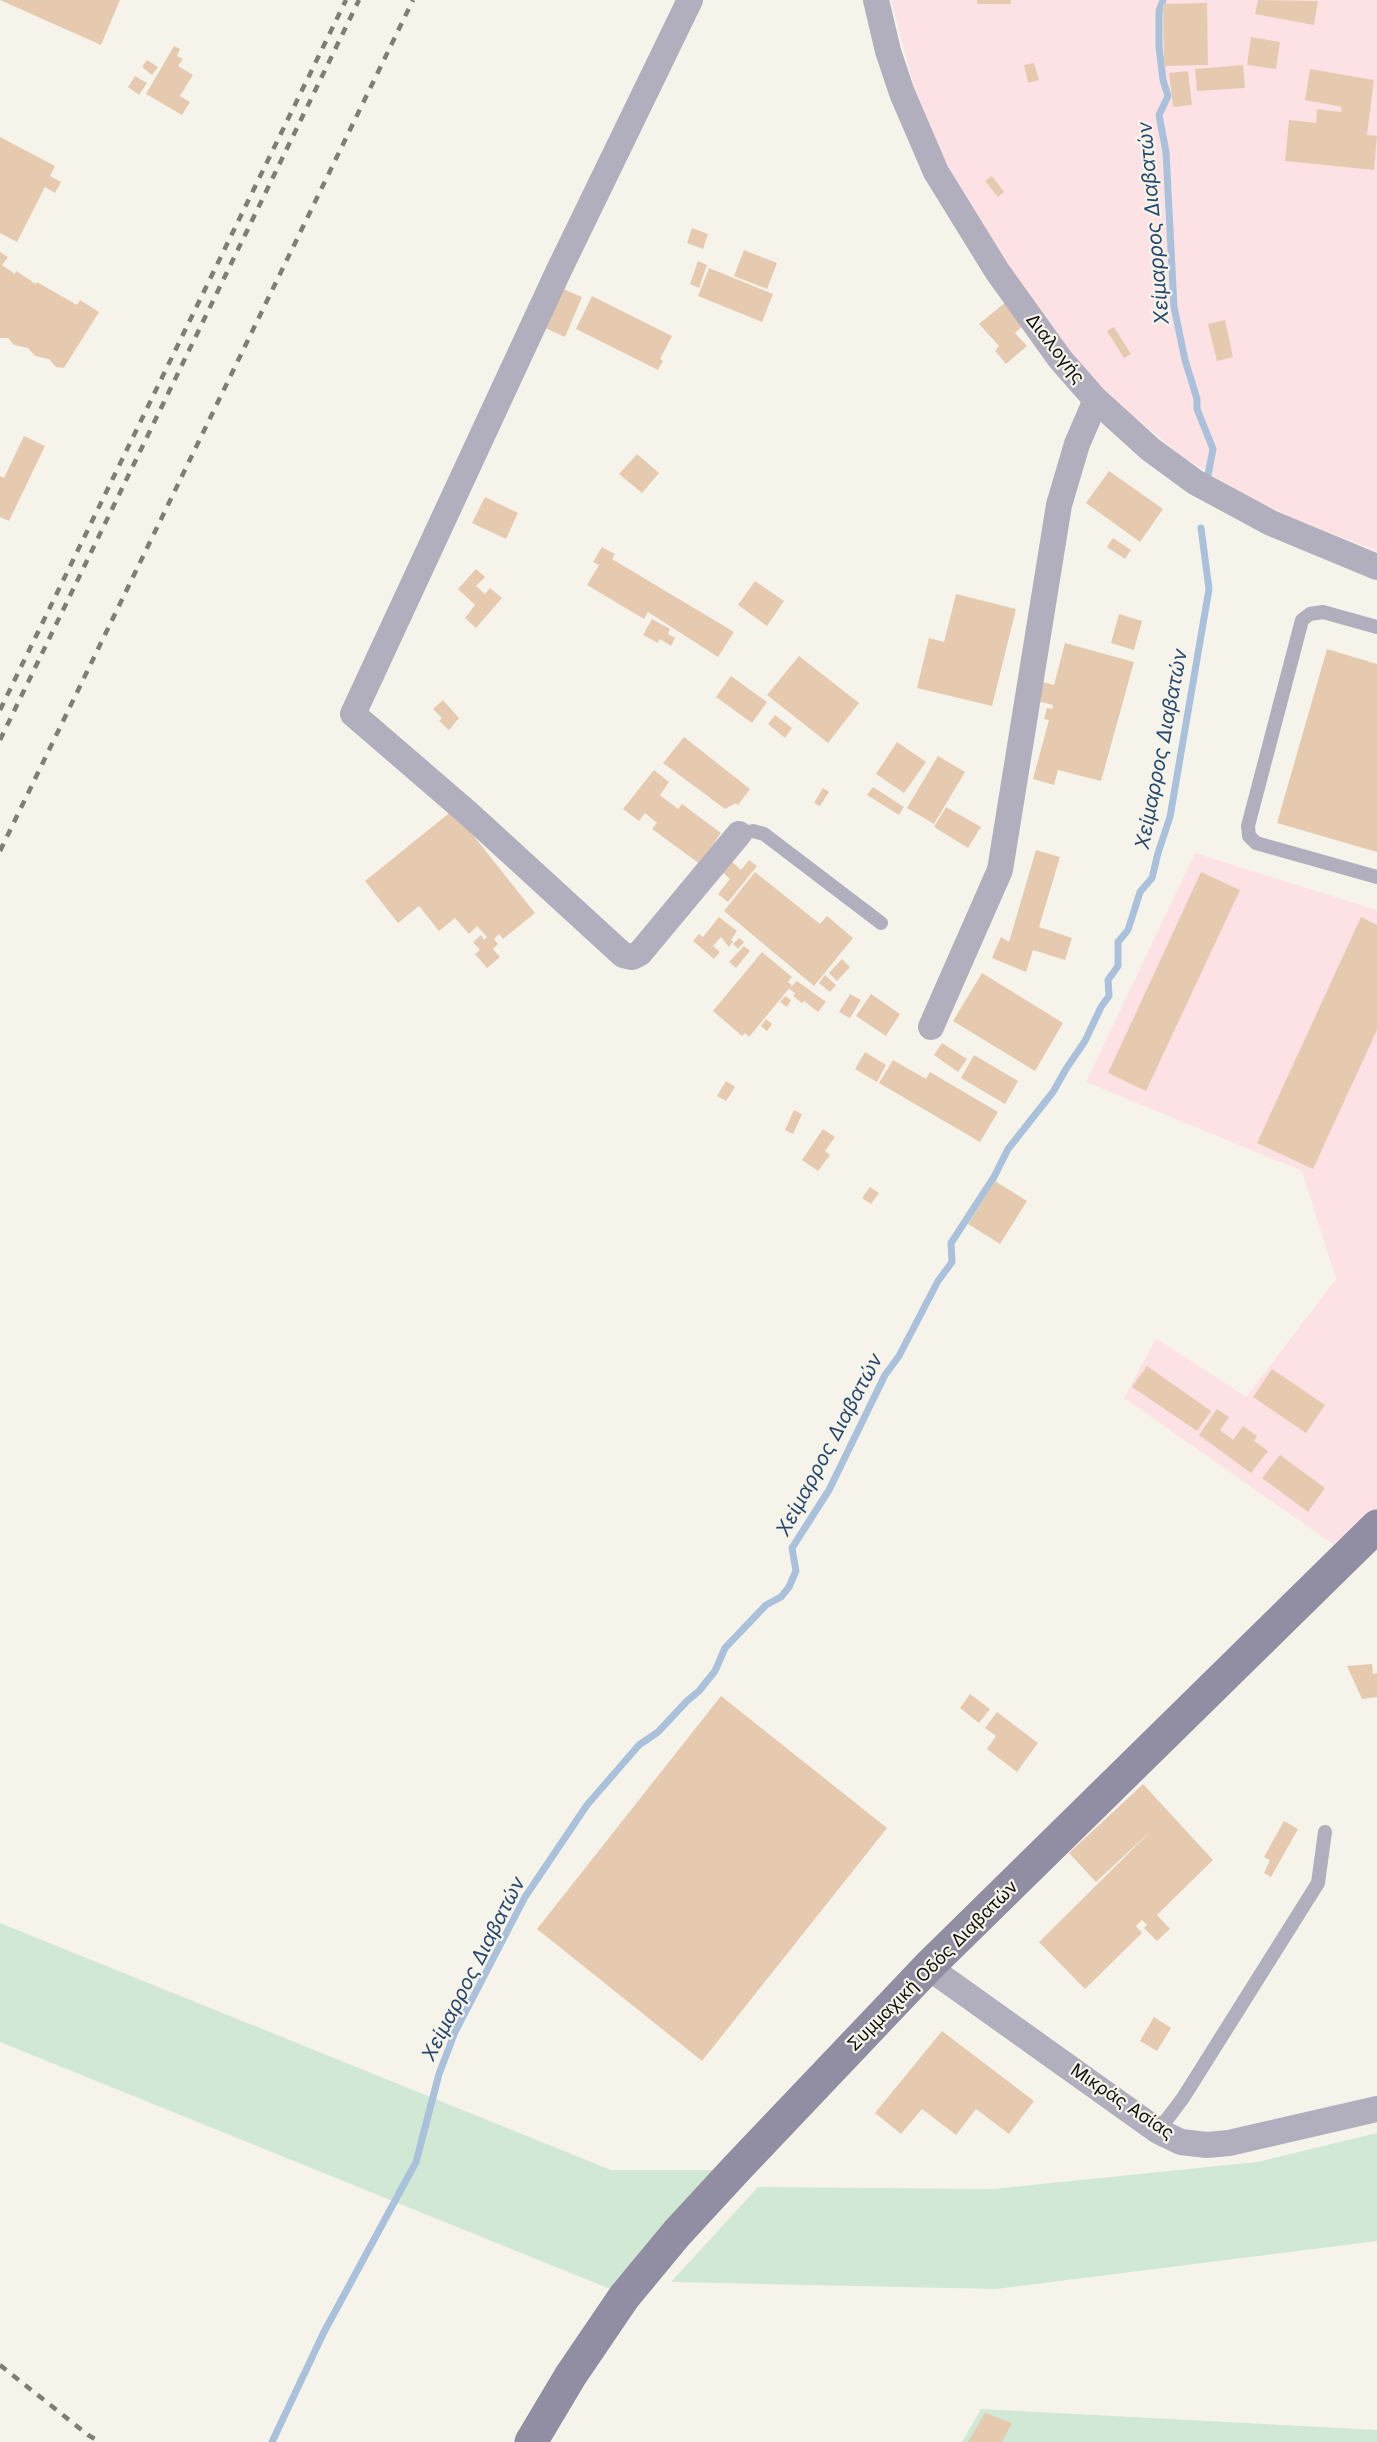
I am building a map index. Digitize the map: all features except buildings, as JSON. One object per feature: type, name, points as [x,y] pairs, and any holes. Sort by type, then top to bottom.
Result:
[{"type":"street","points":[[690,0],[564,260],[353,714],[469,813],[623,955],[632,957],[640,953],[739,834]]},
{"type":"street","name":"Διαλογής","points":[[876,0],[888,51],[902,93],[936,172],[997,271],[1060,359],[1096,400],[1150,449],[1195,482],[1271,523],[1377,567]]},
{"type":"street","points":[[931,1028],[1000,870],[1059,506],[1077,444],[1096,400]]},
{"type":"street","name":"Συμμαχική Οδός Διαβατών","points":[[531,2442],[571,2375],[624,2297],[677,2233],[737,2168],[928,1967],[1377,1526]]},
{"type":"street","name":"Μικράς Ασίας","points":[[928,1967],[1158,2131],[1181,2142],[1207,2145],[1230,2143],[1377,2109]]},
{"type":"lane","points":[[1377,627],[1323,612],[1310,614],[1302,620],[1248,826],[1249,836],[1256,843],[1377,877]]},
{"type":"lane","points":[[739,834],[753,831],[764,834],[881,922]]},
{"type":"lane","points":[[1158,2131],[1183,2098],[1318,1883],[1325,1832]]},
{"type":"shaded area","points":[[891,0],[1377,0],[1377,551],[1290,517],[1240,492],[1183,457],[1118,404],[1062,344],[1002,260],[941,157],[917,98]]},
{"type":"shaded area","points":[[1195,853],[1377,910],[1377,1510],[1340,1549],[1124,1398],[1156,1338],[1246,1397],[1336,1279],[1302,1171],[1086,1082]]},
{"type":"green space","points":[[0,1923],[611,2170],[722,2170],[620,2293],[0,2042]]},
{"type":"green space","points":[[1377,2133],[1377,2241],[996,2289],[671,2282],[758,2187],[993,2189],[1257,2162]]},
{"type":"green space","points":[[981,2409],[1377,2430],[1377,2442],[962,2442]]},
{"type":"waterway","name":"Χείμαρρος Διαβατών","points":[[1163,0],[1159,11],[1159,47],[1163,80],[1168,96],[1159,115],[1166,152],[1174,307],[1185,360],[1197,399],[1197,409],[1213,449],[1208,475]]},
{"type":"waterway","name":"Χείμαρρος Διαβατών","points":[[272,2442],[324,2332],[416,2162],[439,2074],[455,2032],[525,1897],[587,1805],[639,1745],[658,1732],[699,1691],[715,1671],[725,1648],[766,1605],[781,1597],[789,1587],[796,1571],[792,1548],[829,1490],[885,1375],[899,1356],[938,1281],[952,1262],[951,1243],[994,1177],[1008,1149],[1053,1092],[1085,1041],[1101,1007],[1109,996],[1108,980],[1118,966],[1118,942],[1128,930],[1140,892],[1152,878],[1170,817],[1209,589],[1201,528]]},
{"type":"railway","points":[[0,710],[346,0]]},
{"type":"railway","points":[[0,740],[359,0]]},
{"type":"railway","points":[[0,851],[413,0]]},
{"type":"railway","points":[[0,2365],[100,2442]]}]
